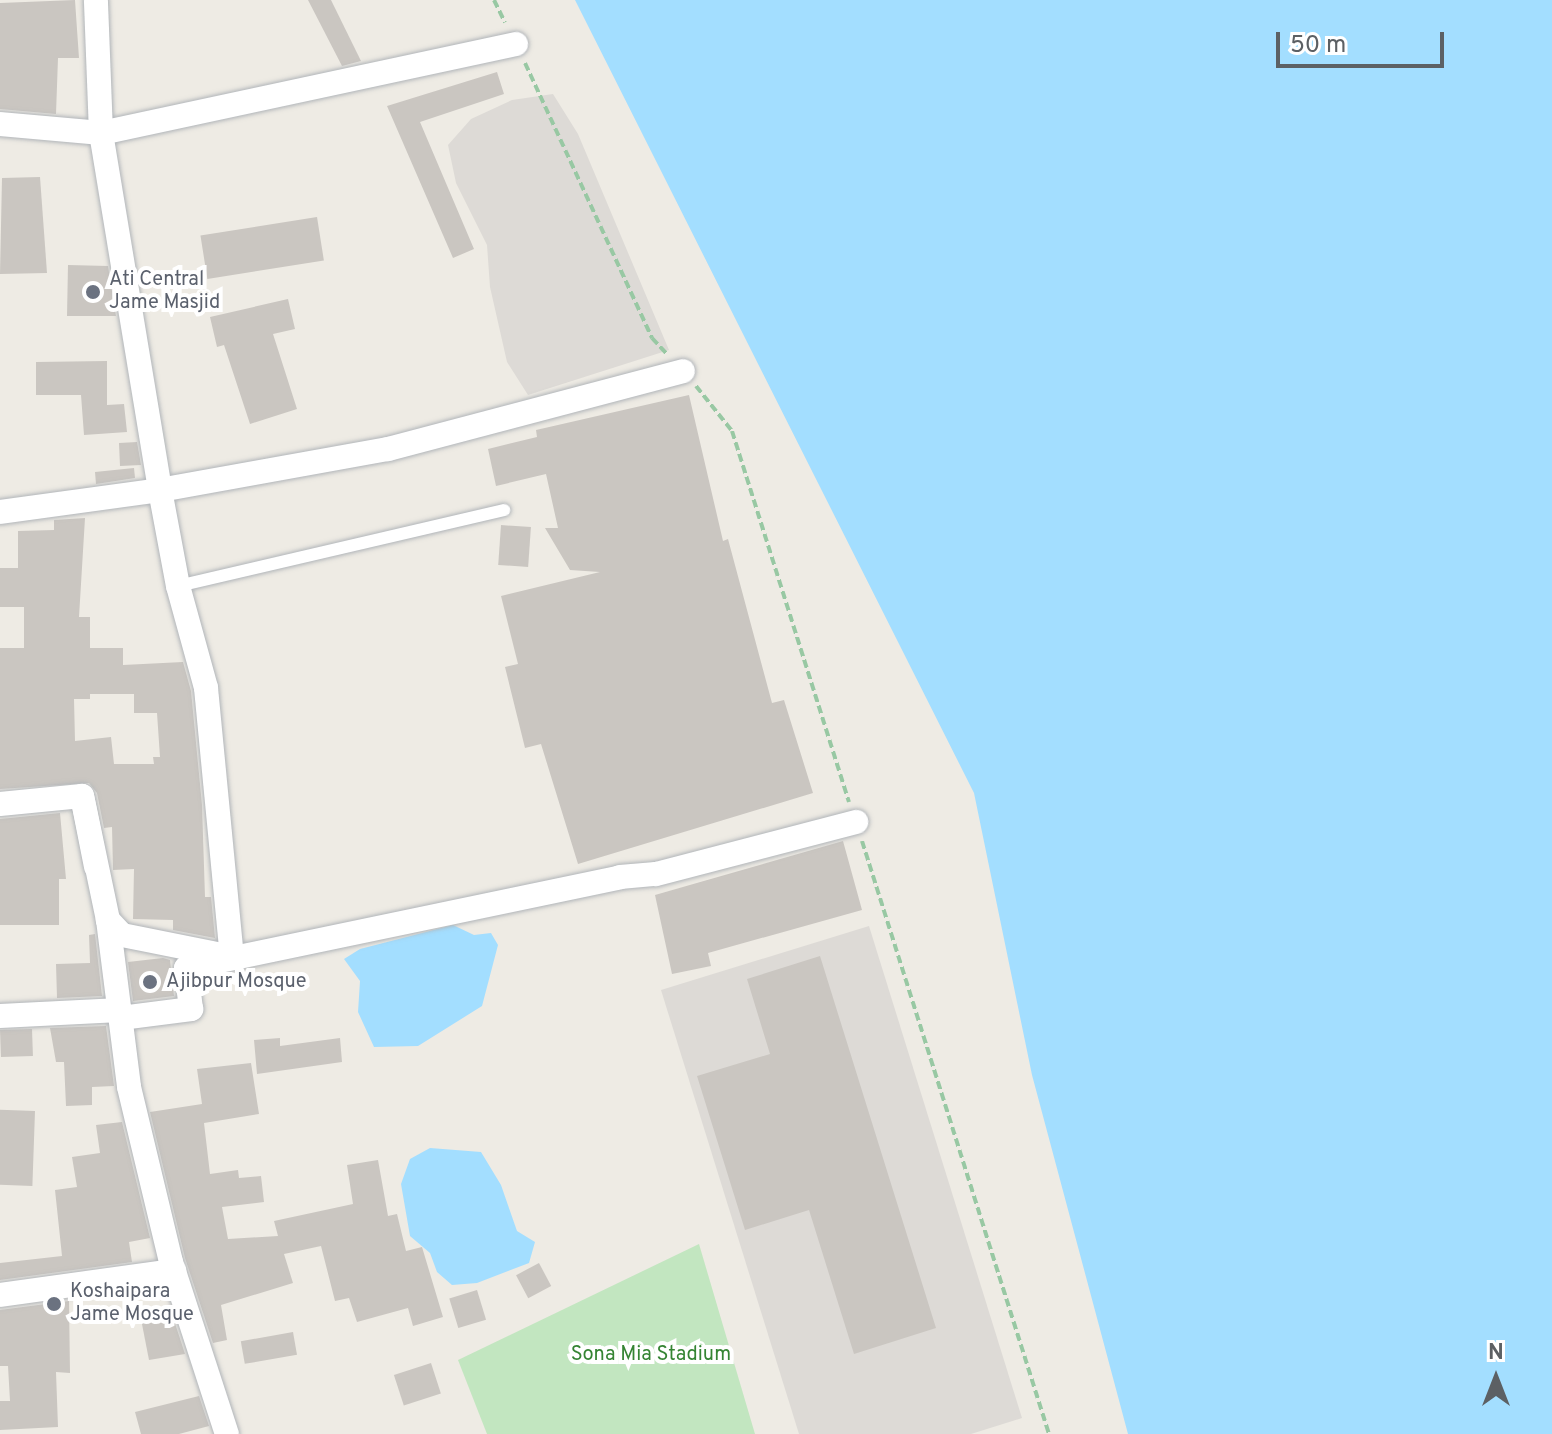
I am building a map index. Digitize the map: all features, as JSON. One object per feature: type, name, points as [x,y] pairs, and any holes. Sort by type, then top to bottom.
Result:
[{"type":"street","points":[[96,0],[101,133],[178,586],[206,688],[232,957]]},
{"type":"street","points":[[0,124],[101,133],[516,44]]},
{"type":"street","points":[[0,512],[160,490],[388,449],[683,371]]},
{"type":"street","points":[[0,804],[82,796],[108,920],[129,1087],[174,1271],[227,1434]]},
{"type":"street","points":[[0,1016],[191,1009],[186,968],[656,874],[856,822]]},
{"type":"street","points":[[108,920],[122,935],[232,957]]},
{"type":"street","points":[[0,1295],[174,1271]]},
{"type":"lane","points":[[178,586],[504,510]]},
{"type":"path","points":[[494,0],[652,338],[732,431],[1049,1434]]},
{"type":"shaded area","points":[[553,94],[578,134],[669,350],[528,395],[507,362],[490,287],[487,245],[456,183],[448,145],[471,119],[512,100]]},
{"type":"shaded area","points":[[869,926],[1022,1418],[971,1434],[799,1434],[661,990]]},
{"type":"green space","name":"Sona Mia Stadium","points":[[699,1244],[755,1434],[487,1434],[458,1360]]},
{"type":"water","points":[[575,0],[1552,0],[1552,1434],[1128,1434],[1032,1075],[974,793]]},
{"type":"water","points":[[453,925],[474,935],[491,933],[498,945],[482,1006],[418,1046],[374,1047],[358,1012],[360,981],[344,959],[360,949]]},
{"type":"water","points":[[430,1148],[481,1152],[501,1185],[517,1231],[535,1242],[529,1263],[477,1283],[452,1285],[437,1272],[430,1253],[410,1236],[401,1184],[410,1159]]},
{"type":"building","points":[[75,0],[79,58],[58,58],[56,114],[0,109],[0,3]]},
{"type":"building","points":[[308,0],[331,0],[361,61],[342,66]]},
{"type":"building","points":[[497,72],[504,94],[420,122],[474,249],[453,258],[387,106]]},
{"type":"building","points":[[40,177],[47,273],[0,274],[2,178]]},
{"type":"building","points":[[317,217],[324,260],[207,279],[200,235]]},
{"type":"building","points":[[68,265],[108,266],[116,316],[67,316]]},
{"type":"building","points":[[288,299],[295,329],[273,334],[297,409],[250,424],[224,345],[217,347],[210,317]]},
{"type":"building","points":[[107,361],[107,405],[124,404],[127,432],[84,435],[81,395],[36,395],[36,362]]},
{"type":"building","points":[[689,395],[723,541],[728,539],[772,703],[784,700],[813,793],[578,864],[541,744],[525,748],[505,667],[518,664],[501,596],[600,572],[570,570],[545,528],[558,528],[546,474],[496,486],[488,449],[537,437],[536,430]]},
{"type":"building","points":[[137,442],[141,465],[120,466],[119,443]]},
{"type":"building","points":[[134,468],[135,478],[96,484],[95,472]]},
{"type":"building","points":[[85,518],[79,617],[90,617],[90,648],[123,648],[123,665],[183,662],[191,691],[202,805],[205,897],[211,897],[215,938],[173,930],[173,920],[133,919],[134,869],[113,870],[112,827],[104,828],[97,793],[89,783],[0,789],[0,648],[24,648],[24,607],[0,607],[0,568],[18,568],[18,531],[54,530],[54,520]],"holes":[[[90,694],[134,694],[134,713],[157,713],[160,757],[153,757],[154,764],[114,764],[111,737],[75,741],[74,699],[90,699]]]},
{"type":"building","points":[[501,525],[531,527],[528,567],[498,565]]},
{"type":"building","points":[[60,813],[66,879],[59,879],[59,925],[0,925],[0,819]]},
{"type":"building","points":[[843,841],[862,910],[708,953],[711,966],[672,974],[655,895]]},
{"type":"building","points":[[95,934],[102,996],[57,998],[56,964],[90,963],[89,935]]},
{"type":"building","points":[[820,956],[936,1328],[854,1354],[809,1210],[745,1230],[697,1076],[770,1054],[747,979]]},
{"type":"building","points":[[170,960],[174,996],[133,1001],[128,962]]},
{"type":"building","points":[[106,1026],[114,1086],[92,1087],[92,1105],[66,1106],[64,1062],[56,1062],[50,1028]]},
{"type":"building","points":[[32,1029],[33,1056],[1,1057],[0,1030]]},
{"type":"building","points":[[280,1038],[280,1046],[340,1038],[342,1062],[257,1074],[254,1040]]},
{"type":"building","points":[[251,1063],[259,1114],[204,1123],[210,1174],[238,1170],[239,1178],[261,1176],[264,1202],[222,1207],[228,1239],[278,1236],[274,1221],[353,1204],[347,1165],[378,1160],[388,1216],[397,1214],[406,1251],[422,1247],[443,1317],[413,1326],[408,1308],[357,1322],[349,1298],[335,1301],[321,1246],[284,1254],[293,1283],[221,1305],[227,1340],[213,1343],[185,1258],[150,1112],[202,1104],[197,1069]]},
{"type":"building","points":[[0,1110],[35,1111],[32,1186],[0,1185]]},
{"type":"building","points":[[122,1122],[150,1238],[129,1242],[132,1262],[0,1280],[0,1263],[62,1256],[55,1190],[77,1187],[72,1157],[100,1153],[96,1125]]},
{"type":"building","points":[[539,1263],[551,1286],[528,1298],[516,1275]]},
{"type":"building","points":[[477,1290],[486,1320],[458,1328],[449,1298]]},
{"type":"building","points":[[69,1301],[70,1373],[56,1372],[58,1427],[0,1430],[0,1401],[10,1401],[8,1366],[0,1366],[0,1310]]},
{"type":"building","points":[[172,1314],[185,1354],[149,1360],[141,1319]]},
{"type":"building","points":[[293,1332],[297,1355],[245,1364],[241,1341]]},
{"type":"building","points":[[431,1363],[441,1393],[404,1405],[394,1375]]},
{"type":"building","points":[[199,1396],[209,1426],[179,1434],[141,1434],[135,1412]]},
{"type":"place","name":"Ati Central Jame Masjid","points":[[93,292]]},
{"type":"place","name":"Ajibpur Mosque","points":[[150,982]]},
{"type":"place","name":"Koshaipara Jame Mosque","points":[[54,1304]]}]
